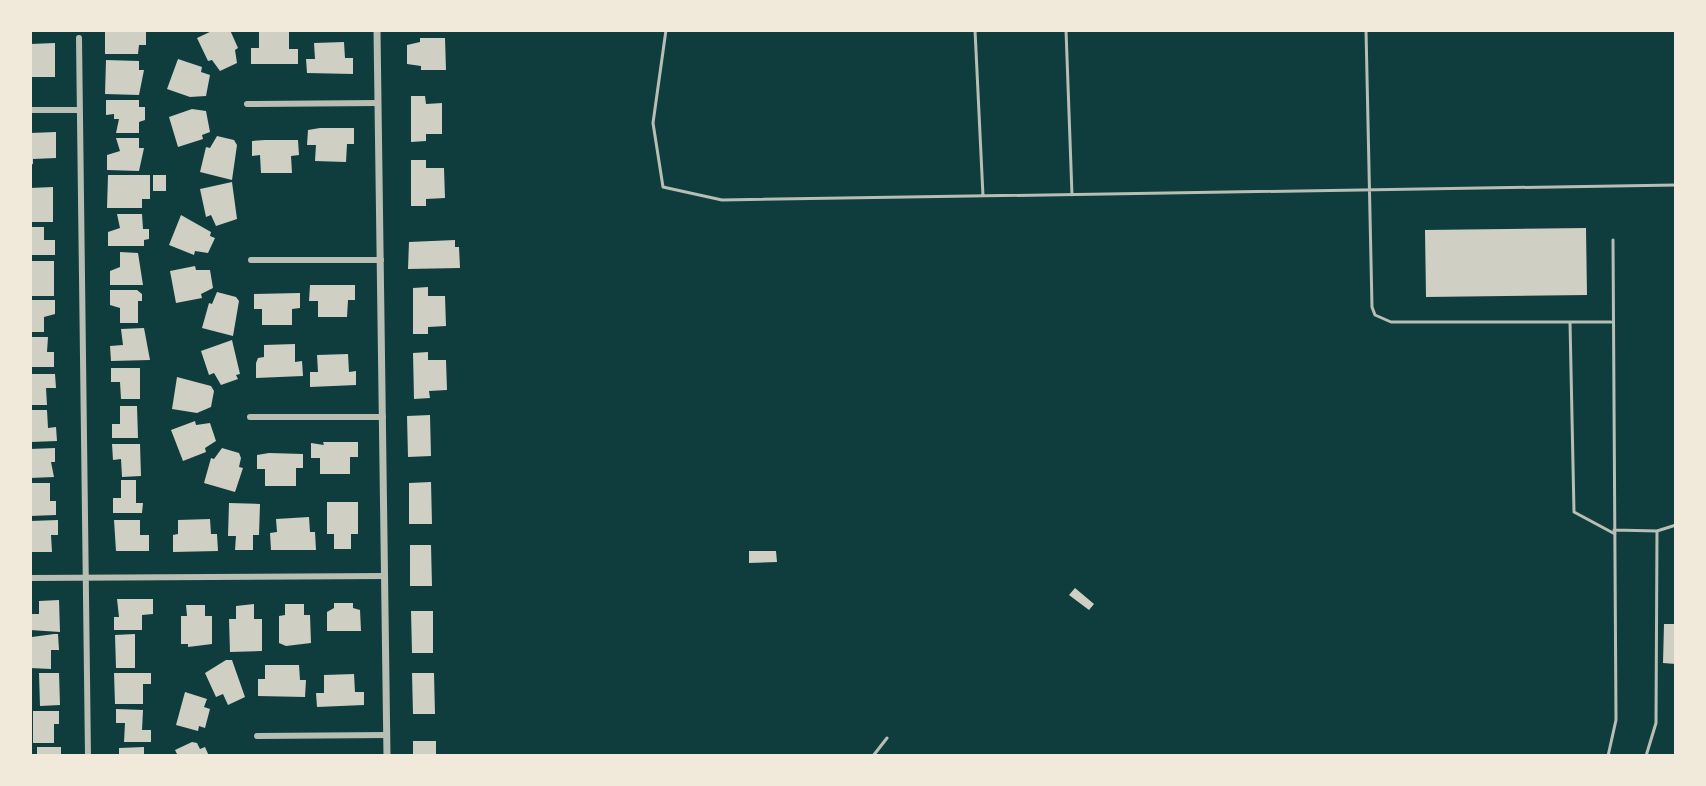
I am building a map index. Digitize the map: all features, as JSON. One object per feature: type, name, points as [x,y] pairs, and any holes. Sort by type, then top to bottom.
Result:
[{"type":"street","points":[[377,30],[387,756]]},
{"type":"street","points":[[79,38],[88,756]]},
{"type":"street","points":[[247,104],[378,103]]},
{"type":"street","points":[[30,110],[79,110]]},
{"type":"street","points":[[251,260],[381,260]]},
{"type":"street","points":[[250,417],[383,417]]},
{"type":"street","points":[[30,578],[385,576]]},
{"type":"street","points":[[257,736],[387,735]]},
{"type":"lane","points":[[666,30],[653,123],[663,187],[722,200],[1676,185]]},
{"type":"lane","points":[[975,30],[983,196]]},
{"type":"lane","points":[[1066,30],[1072,195]]},
{"type":"lane","points":[[1366,30],[1372,307],[1382,321],[1612,322]]},
{"type":"lane","points":[[1608,756],[1616,720],[1613,240]]},
{"type":"lane","points":[[1570,322],[1574,512],[1614,532],[1657,531],[1676,525]]},
{"type":"lane","points":[[1646,756],[1656,723],[1657,531]]},
{"type":"lane","points":[[873,756],[887,738]]},
{"type":"building","points":[[105,30],[146,32],[146,45],[139,45],[138,54],[105,54]]},
{"type":"building","points":[[214,30],[230,30],[238,48],[235,50],[237,63],[220,71],[212,60],[208,61],[197,38]]},
{"type":"building","points":[[259,32],[289,32],[289,49],[298,49],[298,64],[251,64],[251,48],[259,48]]},
{"type":"building","points":[[420,38],[445,38],[446,70],[421,70],[421,66],[407,64],[407,45],[420,42]]},
{"type":"building","points":[[344,42],[345,58],[353,58],[353,74],[307,73],[306,59],[315,59],[314,43]]},
{"type":"building","points":[[55,43],[55,77],[30,77],[30,44]]},
{"type":"building","points":[[178,59],[202,67],[201,72],[210,75],[206,96],[190,97],[167,89]]},
{"type":"building","points":[[106,60],[139,61],[139,70],[144,70],[139,95],[105,94]]},
{"type":"building","points":[[411,96],[425,96],[426,104],[442,103],[442,134],[426,134],[426,141],[411,142]]},
{"type":"building","points":[[106,100],[139,100],[139,107],[145,107],[145,120],[139,122],[139,133],[116,133],[119,119],[114,119],[114,114],[106,115]]},
{"type":"building","points":[[192,109],[206,111],[210,132],[202,135],[203,139],[178,147],[169,117]]},
{"type":"building","points":[[354,128],[354,144],[347,144],[346,162],[315,161],[316,145],[307,145],[308,130]]},
{"type":"building","points":[[56,132],[56,158],[33,159],[30,165],[30,133]]},
{"type":"building","points":[[217,136],[234,140],[237,145],[232,180],[200,172],[206,147],[210,148]]},
{"type":"building","points":[[116,138],[139,138],[139,148],[144,148],[139,171],[107,170],[107,155],[120,151]]},
{"type":"building","points":[[298,140],[299,155],[291,156],[292,173],[261,173],[260,155],[252,156],[252,141]]},
{"type":"building","points":[[411,160],[426,160],[426,168],[444,168],[445,198],[426,199],[426,206],[411,206]]},
{"type":"building","points":[[108,175],[150,175],[150,199],[142,199],[142,208],[107,208]]},
{"type":"building","points":[[153,175],[166,175],[166,191],[153,191]]},
{"type":"building","points":[[232,182],[237,219],[216,226],[211,215],[206,217],[200,189]]},
{"type":"building","points":[[53,187],[53,222],[30,222],[30,188]]},
{"type":"building","points":[[117,214],[142,214],[143,229],[149,229],[149,239],[144,240],[144,246],[108,246],[108,232],[120,228]]},
{"type":"building","points":[[181,215],[211,232],[210,236],[215,238],[208,253],[195,251],[194,255],[169,245]]},
{"type":"building","points":[[30,227],[44,227],[44,240],[55,240],[55,255],[30,255]]},
{"type":"building","points":[[1586,228],[1587,295],[1426,297],[1425,230]]},
{"type":"building","points":[[455,240],[455,247],[459,247],[460,268],[408,269],[409,242]]},
{"type":"building","points":[[120,252],[138,253],[143,285],[110,285],[110,271],[120,267]]},
{"type":"building","points":[[30,261],[54,261],[54,296],[30,296]]},
{"type":"building","points":[[195,266],[196,270],[210,270],[213,288],[201,294],[202,298],[176,303],[170,271]]},
{"type":"building","points":[[310,285],[355,285],[355,300],[348,300],[347,317],[318,317],[318,301],[309,301]]},
{"type":"building","points":[[428,287],[428,296],[445,296],[446,326],[428,327],[428,334],[413,334],[413,288]]},
{"type":"building","points":[[110,290],[137,290],[142,294],[142,301],[138,301],[138,323],[120,323],[120,308],[110,305]]},
{"type":"building","points":[[217,292],[236,297],[239,301],[233,336],[202,328],[209,303],[212,304]]},
{"type":"building","points":[[300,293],[300,308],[292,309],[292,325],[262,325],[262,309],[254,309],[254,294]]},
{"type":"building","points":[[30,300],[55,300],[55,314],[44,317],[44,332],[30,332]]},
{"type":"building","points":[[144,328],[150,360],[111,361],[110,346],[123,345],[121,329]]},
{"type":"building","points":[[30,337],[48,337],[47,352],[54,352],[54,367],[30,367]]},
{"type":"building","points":[[232,340],[240,374],[236,375],[238,379],[221,385],[214,373],[209,375],[201,351]]},
{"type":"building","points":[[295,344],[295,362],[302,361],[303,376],[256,378],[256,363],[258,358],[264,357],[264,345]]},
{"type":"building","points":[[428,352],[428,360],[446,360],[447,390],[429,391],[430,398],[414,399],[413,353]]},
{"type":"building","points":[[348,354],[349,372],[356,371],[356,385],[310,387],[310,372],[318,372],[317,355]]},
{"type":"building","points":[[111,368],[140,368],[140,399],[121,399],[120,382],[111,382]]},
{"type":"building","points":[[30,374],[55,374],[56,388],[46,388],[47,405],[30,405]]},
{"type":"building","points":[[177,377],[211,386],[214,391],[211,407],[197,413],[172,409]]},
{"type":"building","points":[[120,406],[137,406],[138,438],[112,438],[112,424],[120,424]]},
{"type":"building","points":[[30,410],[47,410],[48,428],[56,427],[57,441],[30,442]]},
{"type":"building","points":[[430,415],[431,456],[408,457],[407,416]]},
{"type":"building","points":[[195,421],[196,425],[210,423],[216,441],[205,448],[206,452],[183,461],[171,430]]},
{"type":"building","points":[[323,442],[358,442],[358,457],[350,457],[350,474],[320,474],[320,458],[311,458],[311,443],[324,445]]},
{"type":"building","points":[[112,444],[140,444],[141,476],[122,477],[121,459],[113,460]]},
{"type":"building","points":[[55,448],[55,462],[51,462],[54,477],[30,478],[30,449]]},
{"type":"building","points":[[222,448],[239,453],[241,458],[239,467],[243,468],[235,492],[204,483],[211,458],[214,459]]},
{"type":"building","points":[[303,454],[303,468],[296,468],[296,486],[265,486],[265,469],[257,469],[257,455]]},
{"type":"building","points":[[121,480],[136,480],[136,503],[143,503],[142,513],[113,513],[113,498],[121,498]]},
{"type":"building","points":[[431,482],[432,524],[409,524],[409,483]]},
{"type":"building","points":[[32,483],[50,483],[50,501],[56,501],[56,515],[30,516]]},
{"type":"building","points":[[327,502],[358,502],[358,534],[351,534],[351,549],[334,549],[334,534],[327,534]]},
{"type":"building","points":[[229,503],[260,504],[259,535],[253,535],[253,550],[235,550],[236,536],[228,536]]},
{"type":"building","points":[[309,517],[310,532],[315,532],[316,550],[271,550],[270,533],[277,532],[276,519]]},
{"type":"building","points":[[210,519],[211,534],[217,534],[218,551],[173,552],[173,535],[178,534],[178,520]]},
{"type":"building","points":[[58,520],[58,535],[51,535],[52,552],[30,552],[30,521]]},
{"type":"building","points":[[114,520],[140,520],[140,535],[149,535],[149,551],[116,551]]},
{"type":"building","points":[[410,545],[431,545],[432,586],[410,586]]},
{"type":"building","points":[[749,551],[776,551],[777,562],[749,563]]},
{"type":"building","points":[[1075,588],[1094,604],[1089,610],[1069,595]]},
{"type":"building","points":[[117,599],[153,599],[153,614],[142,615],[142,630],[114,630],[114,617],[119,617]]},
{"type":"building","points":[[59,600],[60,632],[30,630],[30,614],[39,614],[39,601]]},
{"type":"building","points":[[334,603],[353,603],[353,608],[360,610],[361,631],[327,631],[327,612],[334,608]]},
{"type":"building","points":[[254,604],[254,619],[262,619],[262,651],[230,652],[229,619],[236,619],[236,606]]},
{"type":"building","points":[[285,604],[304,604],[304,615],[310,615],[311,643],[286,646],[279,643],[279,616],[285,615]]},
{"type":"building","points":[[186,605],[205,605],[205,616],[212,616],[212,644],[188,647],[188,644],[181,644],[181,616],[187,616]]},
{"type":"building","points":[[411,611],[433,611],[433,653],[412,653]]},
{"type":"building","points":[[1664,624],[1676,624],[1676,664],[1663,663]]},
{"type":"building","points":[[58,634],[59,650],[51,650],[51,669],[30,668],[32,637]]},
{"type":"building","points":[[135,634],[135,668],[116,668],[115,635]]},
{"type":"building","points":[[226,660],[232,660],[245,697],[228,705],[223,694],[216,697],[205,673]]},
{"type":"building","points":[[265,665],[299,665],[300,680],[306,680],[305,697],[258,696],[258,679],[265,679]]},
{"type":"building","points":[[39,673],[59,673],[60,705],[40,706]]},
{"type":"building","points":[[114,673],[151,673],[151,684],[143,684],[143,704],[115,704]]},
{"type":"building","points":[[412,673],[434,673],[435,714],[413,714]]},
{"type":"building","points":[[354,674],[355,692],[364,692],[364,705],[317,707],[316,693],[324,693],[324,675]]},
{"type":"building","points":[[185,692],[207,699],[204,707],[210,709],[205,728],[199,726],[198,731],[176,725]]},
{"type":"building","points":[[116,709],[143,710],[142,730],[151,730],[151,742],[124,742],[125,723],[116,723]]},
{"type":"building","points":[[33,711],[59,711],[59,724],[54,724],[54,743],[33,743]]},
{"type":"building","points":[[413,741],[436,741],[436,756],[413,756]]},
{"type":"building","points":[[192,742],[197,743],[200,749],[205,747],[209,756],[178,756],[175,750]]},
{"type":"building","points":[[37,747],[61,747],[61,756],[37,756]]},
{"type":"building","points":[[144,747],[144,756],[119,756],[119,748]]}]
